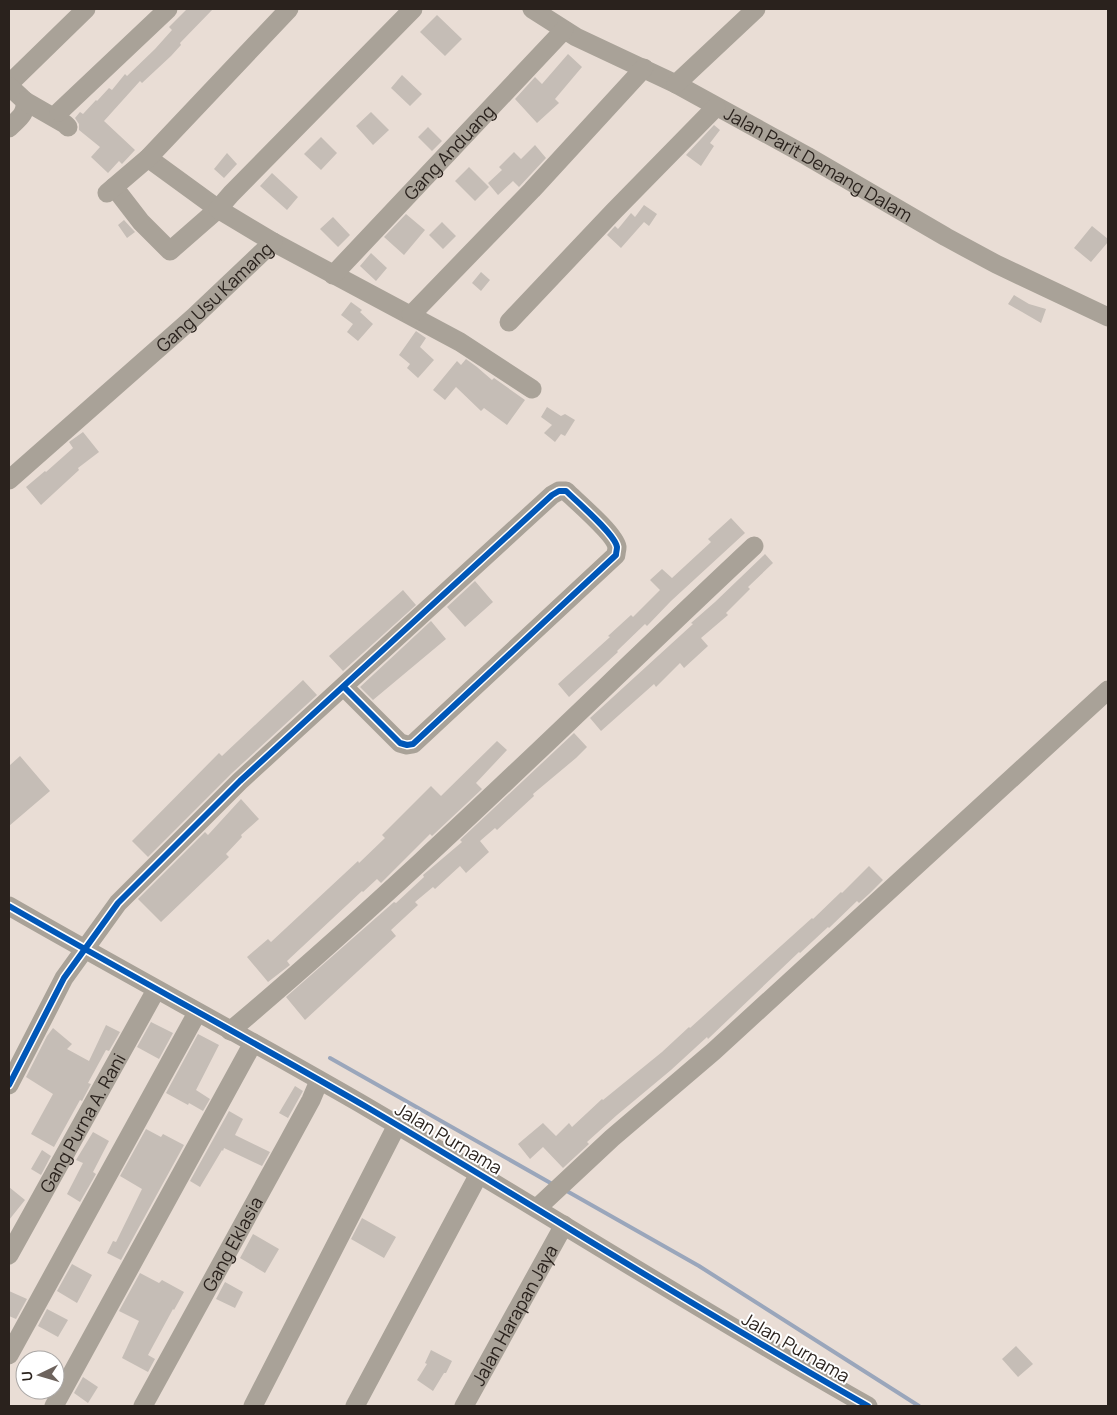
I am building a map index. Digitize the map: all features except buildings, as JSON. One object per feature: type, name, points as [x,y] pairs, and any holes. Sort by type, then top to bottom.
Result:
[{"type":"street","points":[[86,9],[9,85],[18,115],[64,120],[168,9]]},
{"type":"street","points":[[288,9],[148,158],[110,190],[170,251],[218,209],[413,9]]},
{"type":"street","name":"Jalan Parit Demang Dalam","points":[[532,9],[564,30],[676,84],[971,250],[1108,316]]},
{"type":"street","points":[[676,84],[756,9]]},
{"type":"street","name":"Gang Anduang","points":[[333,275],[564,30]]},
{"type":"street","points":[[411,315],[532,190],[644,68]]},
{"type":"street","points":[[509,322],[716,107]]},
{"type":"street","name":"Gang Usu Kamang","points":[[9,480],[194,317],[273,242],[218,209],[148,158]]},
{"type":"street","points":[[273,242],[460,342],[532,389]]},
{"type":"street","points":[[9,1085],[64,978],[118,902],[240,781],[552,495],[559,491],[566,491],[613,538],[617,546],[616,555],[413,744],[400,743],[344,686]]},
{"type":"street","points":[[230,1031],[404,878],[754,546]]},
{"type":"street","points":[[538,1208],[612,1138],[714,1051],[1108,690]]},
{"type":"street","name":"Jalan Purnama","points":[[9,906],[253,1043],[480,1174],[790,1362],[868,1406]]},
{"type":"street","name":"Gang Purna A. Rani","points":[[9,1255],[156,990]]},
{"type":"street","points":[[9,1355],[197,1013]]},
{"type":"street","points":[[54,1406],[253,1043]]},
{"type":"street","name":"Gang Eklasia","points":[[143,1406],[311,1100],[318,1081]]},
{"type":"street","points":[[253,1406],[397,1126]]},
{"type":"street","points":[[355,1406],[480,1174]]},
{"type":"street","name":"Jalan Harapan Jaya","points":[[464,1406],[564,1225]]},
{"type":"waterway","points":[[330,1058],[554,1185]]},
{"type":"waterway","points":[[565,1190],[699,1266],[919,1406]]},
{"type":"cycle path","points":[[9,1085],[64,978],[118,903],[240,781],[552,495],[559,491],[566,491],[603,526],[615,541],[617,547],[616,555],[413,744],[400,743],[344,687]]},
{"type":"cycle path","points":[[9,906],[370,1109],[868,1406]]}]
